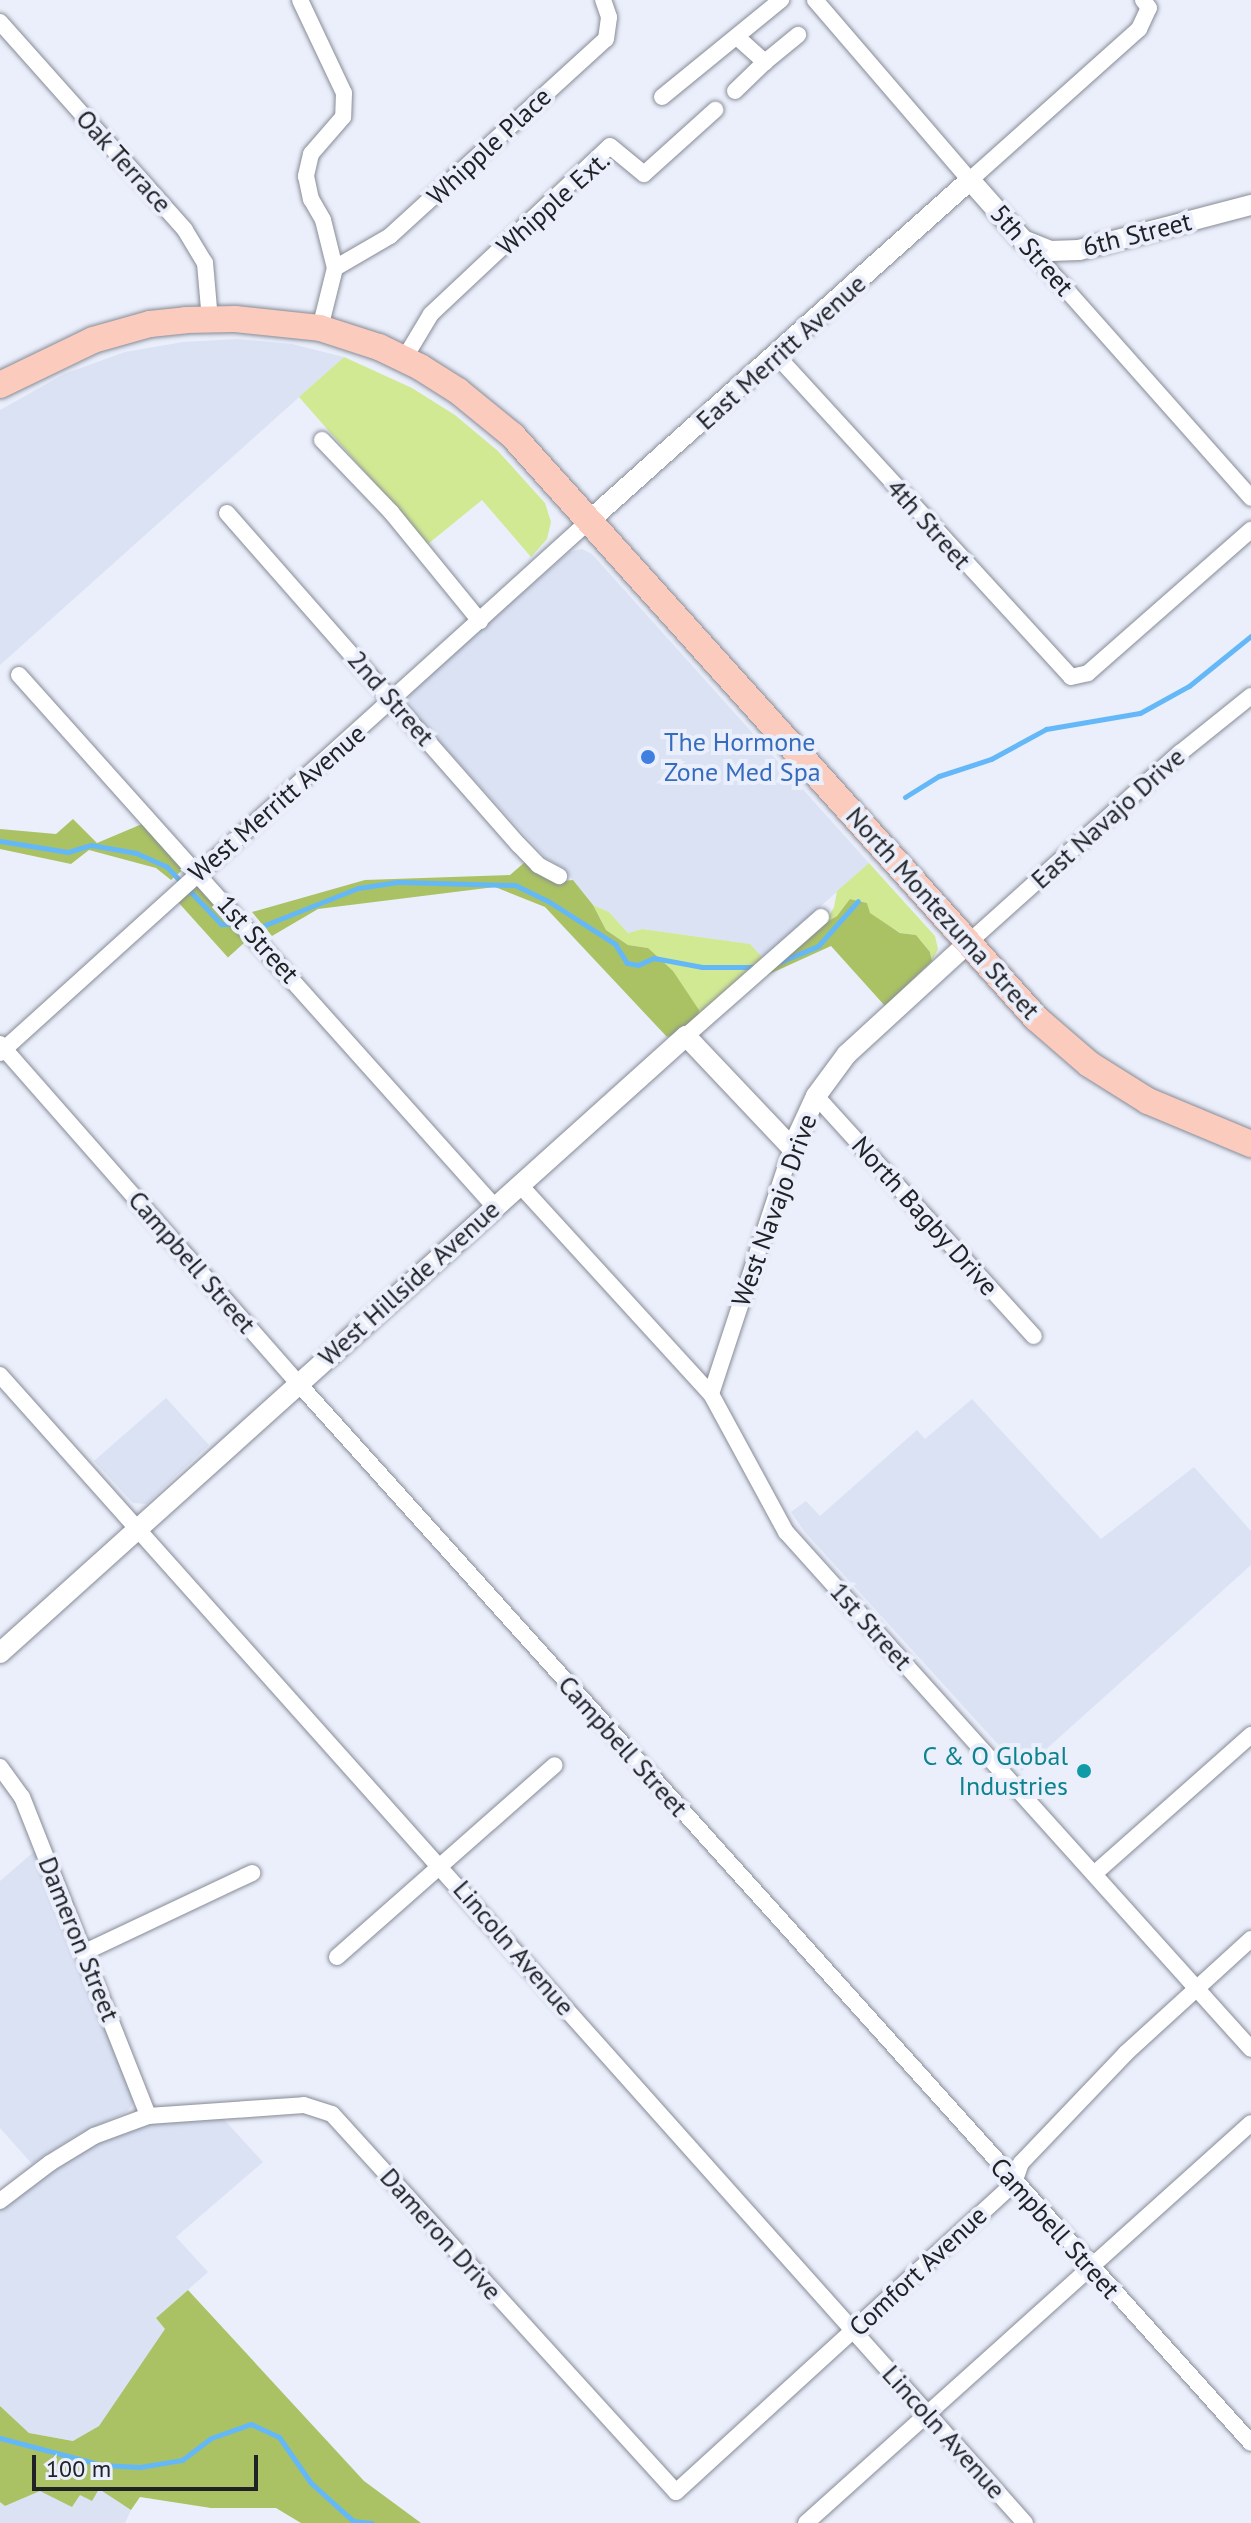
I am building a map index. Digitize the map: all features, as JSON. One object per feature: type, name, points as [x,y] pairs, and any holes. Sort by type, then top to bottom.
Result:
[{"type":"main road","name":"North Montezuma Street","points":[[0,385],[93,340],[150,324],[210,320],[320,328],[379,347],[458,391],[512,435],[1037,1019],[1089,1064],[1148,1101],[1251,1144]]},
{"type":"street","points":[[300,0],[344,93],[343,117],[311,154],[306,176],[311,199],[323,220],[335,268],[320,328]]},
{"type":"street","name":"Whipple Place","points":[[335,268],[390,236],[606,39],[609,17],[603,0]]},
{"type":"street","points":[[662,97],[781,0]]},
{"type":"street","name":"5th Street","points":[[815,0],[1251,498]]},
{"type":"street","points":[[970,180],[1139,29],[1149,8],[1143,0]]},
{"type":"street","name":"Oak Terrace","points":[[0,22],[185,230],[205,263],[210,320]]},
{"type":"street","points":[[735,91],[798,35]]},
{"type":"street","points":[[737,37],[765,62]]},
{"type":"street","name":"Whipple Ext.","points":[[404,359],[431,314],[610,146],[644,174],[715,110]]},
{"type":"street","name":"East Merritt Avenue","points":[[589,521],[777,356],[970,180]]},
{"type":"street","name":"6th Street","points":[[1023,240],[1050,251],[1079,250],[1251,205]]},
{"type":"street","name":"4th Street","points":[[777,356],[1057,666],[1071,677],[1088,673],[1251,530]]},
{"type":"street","points":[[322,440],[391,512],[480,621]]},
{"type":"street","name":"2nd Street","points":[[227,513],[538,865],[559,876]]},
{"type":"street","name":"West Merritt Avenue","points":[[2,1049],[394,701],[589,521]]},
{"type":"street","name":"1st Street","points":[[19,675],[494,1206]]},
{"type":"street","name":"East Navajo Drive","points":[[968,943],[1180,753],[1251,696]]},
{"type":"street","name":"West Hillside Avenue","points":[[0,1653],[494,1206],[821,917]]},
{"type":"street","name":"West Navajo Drive","points":[[711,1394],[792,1148],[816,1096],[847,1054],[968,943]]},
{"type":"street","points":[[686,1036],[792,1148]]},
{"type":"street","name":"Campbell Street","points":[[2,1049],[1088,2266],[1251,2443]]},
{"type":"street","name":"North Bagby Drive","points":[[816,1096],[1034,1336]]},
{"type":"street","name":"1st Street","points":[[519,1184],[711,1394],[786,1532],[1251,2049]]},
{"type":"street","name":"Lincoln Avenue","points":[[0,1375],[442,1866],[1025,2523]]},
{"type":"street","points":[[1094,1874],[1251,1735]]},
{"type":"street","points":[[337,1957],[555,1765]]},
{"type":"street","name":"Dameron Street","points":[[0,1767],[22,1797],[148,2116]]},
{"type":"street","points":[[85,1952],[252,1873]]},
{"type":"street","name":"Comfort Avenue","points":[[676,2492],[1014,2183],[1021,2163],[1126,2053],[1251,1939]]},
{"type":"street","name":"Dameron Drive","points":[[0,2201],[50,2163],[94,2136],[148,2116],[304,2105],[332,2114],[676,2492]]},
{"type":"street","points":[[806,2523],[1088,2266],[1251,2123]]},
{"type":"shaded area","points":[[237,339],[292,344],[344,357],[0,665],[0,410],[64,374],[125,352],[183,342]]},
{"type":"shaded area","points":[[582,549],[592,554],[869,863],[763,958],[749,944],[642,929],[628,933],[609,912],[593,905],[562,867],[547,859],[408,707],[409,692],[569,552]]},
{"type":"shaded area","points":[[166,1398],[209,1445],[146,1504],[133,1503],[94,1461]]},
{"type":"shaded area","points":[[972,1399],[1101,1539],[1194,1467],[1251,1531],[1251,1565],[1022,1771],[804,1531],[791,1512],[806,1501],[820,1516],[917,1430],[925,1439]]},
{"type":"shaded area","points":[[36,1850],[133,2098],[132,2106],[125,2113],[79,2134],[32,2164],[0,2128],[0,1881]]},
{"type":"shaded area","points":[[218,2113],[263,2162],[176,2237],[208,2272],[156,2318],[166,2329],[99,2426],[74,2441],[29,2433],[0,2406],[0,2210],[22,2191],[86,2149],[146,2120]]},
{"type":"shaded area","points":[[99,2489],[131,2510],[125,2523],[0,2523],[0,2502],[5,2506],[40,2491],[80,2494]]},
{"type":"green space","points":[[344,357],[412,388],[455,415],[498,451],[545,503],[551,522],[547,539],[531,557],[482,500],[428,544],[299,397]]},
{"type":"green space","points":[[73,819],[97,843],[142,824],[186,867],[171,880],[156,868],[89,850],[71,864],[0,849],[0,829],[56,834]]},
{"type":"green space","points":[[525,862],[554,882],[573,880],[593,905],[606,930],[628,945],[648,948],[673,971],[699,1010],[698,1019],[685,1031],[667,1037],[545,907],[495,887],[318,909],[272,936],[252,912],[365,880],[510,875]]},
{"type":"green space","points":[[869,863],[935,936],[938,949],[932,961],[930,952],[916,935],[901,933],[879,920],[869,913],[867,903],[851,899],[837,916],[825,923],[834,907],[837,891]]},
{"type":"green space","points":[[200,883],[250,938],[228,957],[178,902]]},
{"type":"green space","points":[[850,899],[867,903],[870,913],[900,933],[916,935],[930,952],[932,961],[885,1006],[831,946],[765,976],[837,916]]},
{"type":"green space","points":[[593,905],[609,912],[628,933],[642,929],[750,944],[763,958],[698,1019],[648,948],[628,945],[606,930]]},
{"type":"green space","points":[[188,2290],[364,2481],[421,2523],[301,2523],[276,2508],[211,2508],[140,2497],[131,2510],[99,2489],[92,2501],[80,2495],[72,2507],[40,2491],[5,2506],[0,2502],[0,2406],[29,2433],[73,2441],[99,2426],[165,2329],[156,2318]]},
{"type":"waterway","points":[[905,797],[939,776],[991,759],[1046,729],[1140,713],[1189,686],[1251,636]]},
{"type":"waterway","points":[[0,841],[68,852],[91,845],[136,853],[167,867],[221,924],[234,924]]},
{"type":"waterway","points":[[265,925],[358,888],[398,882],[515,885],[548,901],[615,944],[627,963],[638,965],[654,958],[702,967],[758,967]]},
{"type":"waterway","points":[[780,962],[818,946],[858,901]]},
{"type":"waterway","points":[[0,2438],[102,2465],[140,2467],[182,2460],[211,2438],[251,2424],[279,2437],[311,2483],[353,2521],[372,2523]]},
{"type":"place","name":"The Hormone Zone Med Spa","points":[[648,757]]},
{"type":"place","name":"C & O Global Industries","points":[[1084,1771]]}]
